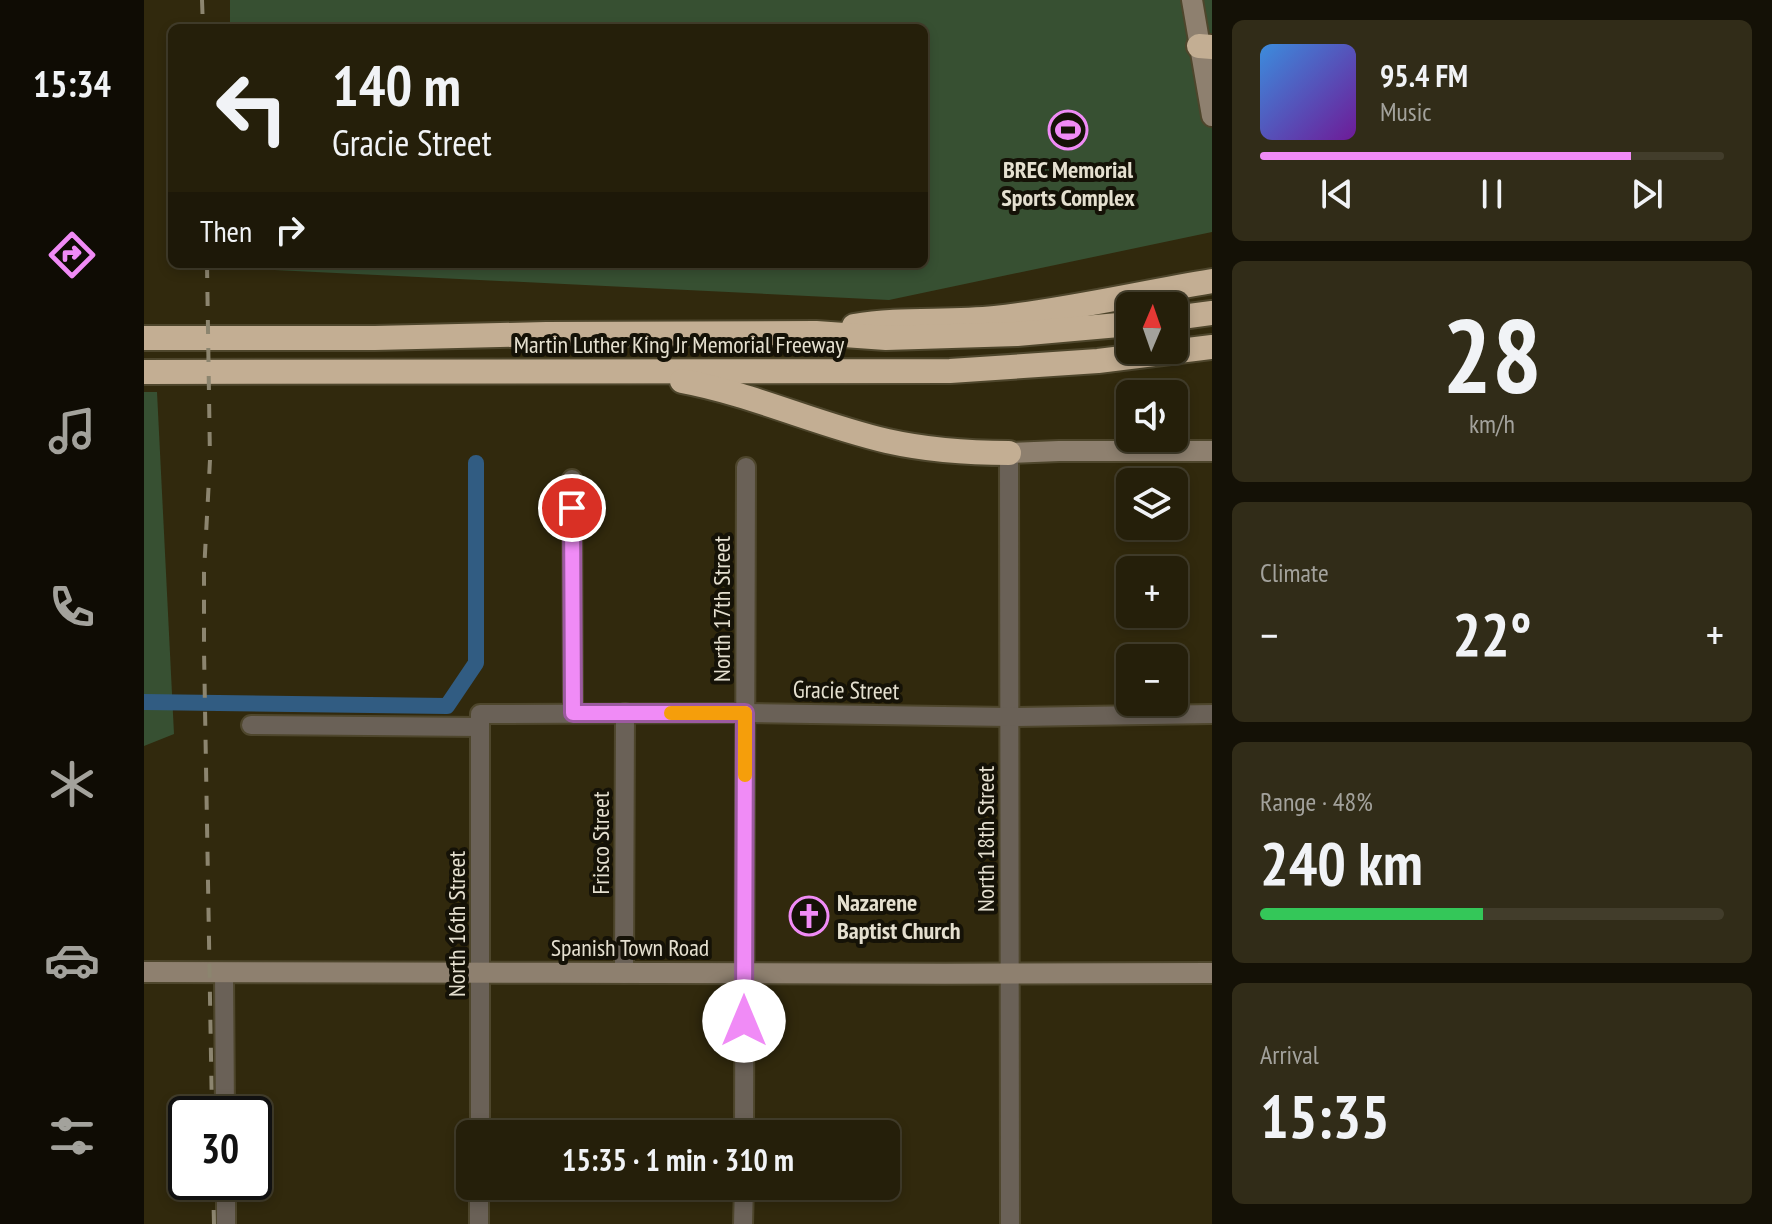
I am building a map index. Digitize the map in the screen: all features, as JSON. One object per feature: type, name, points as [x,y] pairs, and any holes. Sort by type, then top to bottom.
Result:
[{"type":"highway","points":[[816,333],[883,321],[955,321],[1027,314],[1211,281]]},
{"type":"highway","points":[[1188,316],[1212,313]]},
{"type":"highway","name":"Martin Luther King Jr Memorial Freeway","points":[[144,338],[816,333],[886,338],[975,337],[1116,325]]},
{"type":"highway","name":"Martin Luther King Jr Memorial Freeway","points":[[144,372],[901,372],[982,370],[1144,357],[1212,347]]},
{"type":"highway","points":[[632,372],[738,395],[885,441],[953,452],[1009,453]]},
{"type":"street","points":[[1192,0],[1206,46],[1212,116]]},
{"type":"street","points":[[1009,453],[1212,451]]},
{"type":"street","name":"North 18th Street","points":[[1009,453],[1010,1224]]},
{"type":"street","name":"North 17th Street","points":[[744,1120],[746,467]]},
{"type":"street","points":[[572,479],[573,713]]},
{"type":"street","name":"Gracie Street","points":[[251,725],[480,720],[573,713],[1009,717],[1212,714]]},
{"type":"street","name":"Frisco Street","points":[[624,974],[625,713]]},
{"type":"street","name":"North 16th Street","points":[[480,720],[480,1120]]},
{"type":"street","name":"Spanish Town Road","points":[[144,972],[1212,973]]},
{"type":"street","points":[[224,973],[225,1096]]},
{"type":"street","points":[[226,1200],[226,1224]]},
{"type":"street","points":[[479,1200],[479,1224]]},
{"type":"street","points":[[743,1224],[744,1200]]},
{"type":"green space","name":"BREC Memorial Sports Complex","points":[[230,0],[1212,0],[1212,232],[889,300],[236,268],[928,268],[928,24],[230,24]]},
{"type":"green space","points":[[144,392],[157,392],[174,734],[144,746]]},
{"type":"waterway","points":[[144,702],[447,706],[476,663],[476,463]]},
{"type":"railway","points":[[202,0],[203,24]]},
{"type":"railway","points":[[207,268],[210,460],[204,572],[204,650],[212,1096]]},
{"type":"railway","points":[[213,1200],[214,1224]]},
{"type":"slow traffic","points":[[671,713],[745,713],[745,775]]},
{"type":"place","name":"BREC Memorial Sports Complex","points":[[1068,130]]},
{"type":"place","name":"Nazarene Baptist Church","points":[[809,916]]},
{"type":"route","points":[[572,508],[573,713],[745,713],[744,1021]]}]
